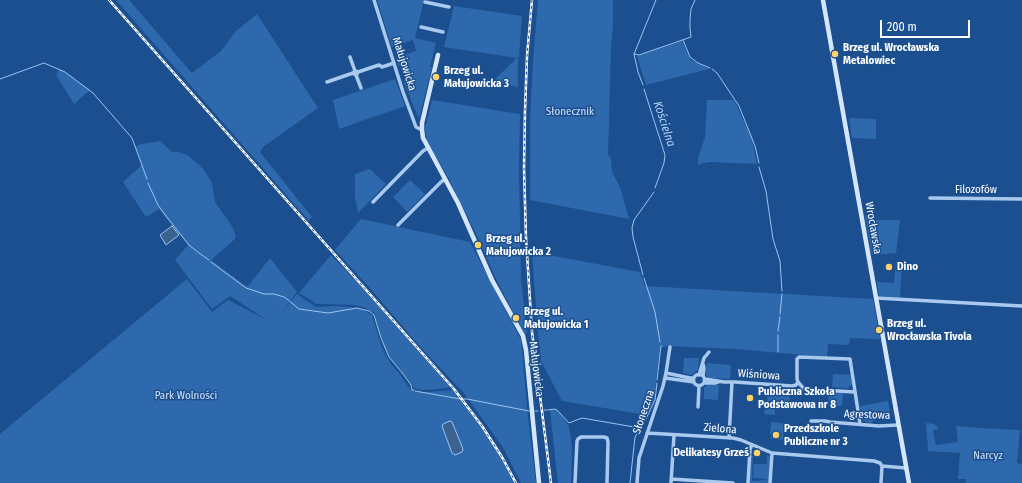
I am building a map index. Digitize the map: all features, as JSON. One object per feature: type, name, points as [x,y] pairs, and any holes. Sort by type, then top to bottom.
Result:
[{"type":"street","name":"Małujowicka","points":[[374,0],[411,114],[416,127],[422,130]]},
{"type":"street","name":"Wrocławska","points":[[823,0],[909,483]]},
{"type":"street","points":[[425,2],[449,7]]},
{"type":"street","points":[[421,27],[443,32]]},
{"type":"street","name":"Małujowicka","points":[[438,55],[422,130],[423,138],[458,203],[492,280],[521,331],[526,350],[539,483]]},
{"type":"street","points":[[350,57],[361,88]]},
{"type":"street","points":[[327,82],[379,65],[382,67],[394,63]]},
{"type":"street","points":[[374,202],[423,151],[428,148]]},
{"type":"street","points":[[398,225],[445,179]]},
{"type":"street","name":"Filozofów","points":[[930,198],[1022,199]]},
{"type":"street","points":[[876,298],[1022,306]]},
{"type":"street","name":"Słoneczna","points":[[637,483],[639,458],[665,378],[670,347]]},
{"type":"street","points":[[698,407],[699,386],[702,385],[703,378],[703,363],[705,356],[709,352]]},
{"type":"street","points":[[855,392],[804,389],[797,379],[797,359],[799,357],[850,359],[860,424]]},
{"type":"street","points":[[666,373],[690,378],[694,380],[696,385],[699,386]]},
{"type":"street","points":[[665,378],[694,380],[703,378]]},
{"type":"street","name":"Wiśniowa","points":[[703,378],[718,382],[792,386],[796,385],[798,382]]},
{"type":"street","points":[[729,438],[732,382]]},
{"type":"street","name":"Agrestowa","points":[[811,421],[879,426],[898,425]]},
{"type":"street","name":"Zielona","points":[[646,433],[737,439],[772,453],[874,461],[880,463],[882,466],[906,468]]},
{"type":"street","points":[[674,435],[671,481],[734,483]]},
{"type":"street","points":[[575,483],[578,439],[604,437],[607,438],[608,442],[607,483]]},
{"type":"street","points":[[748,483],[750,449],[752,445]]},
{"type":"street","points":[[770,483],[772,453]]},
{"type":"street","points":[[881,483],[882,466]]},
{"type":"green space","points":[[116,0],[129,0],[192,73],[221,51],[236,31],[257,14],[318,108],[263,147],[260,152],[312,217],[309,221]]},
{"type":"green space","points":[[377,0],[424,0],[415,38],[436,43],[430,67],[432,67],[419,119],[404,83],[404,77],[412,73],[404,71],[398,65],[396,58],[416,51],[413,40],[392,47]]},
{"type":"green space","name":"Słonecznik","points":[[538,0],[613,0],[608,155],[611,158],[612,172],[620,187],[629,219],[530,200],[530,121]]},
{"type":"green space","points":[[454,6],[522,16],[518,58],[518,87],[492,82],[517,58],[444,47]]},
{"type":"green space","points":[[682,41],[690,59],[709,69],[646,85],[637,56]]},
{"type":"green space","points":[[59,69],[90,90],[74,104],[56,75]]},
{"type":"green space","points":[[395,79],[405,106],[339,129],[333,100]]},
{"type":"green space","points":[[432,100],[520,114],[519,169],[521,279],[527,331],[525,335],[494,275],[479,240],[449,179],[427,142],[425,129]]},
{"type":"green space","points":[[707,100],[734,100],[752,139],[757,164],[711,162],[698,165],[698,159],[705,137]]},
{"type":"green space","points":[[849,118],[876,119],[876,139],[852,138]]},
{"type":"green space","name":"Park Wolności","points":[[160,141],[172,152],[179,152],[187,155],[203,169],[212,183],[215,202],[232,226],[236,238],[211,260],[246,286],[249,285],[270,258],[297,292],[281,313],[297,294],[316,307],[337,306],[360,308],[372,315],[384,352],[410,389],[417,392],[453,390],[464,401],[499,453],[515,483],[0,483],[0,434],[187,279],[212,312],[228,300],[267,320],[230,296],[212,309],[175,260],[188,245],[159,209],[146,217],[123,182],[142,165],[135,147],[141,144]]},
{"type":"green space","points":[[370,169],[386,184],[358,213],[355,197],[355,174]]},
{"type":"green space","points":[[410,180],[425,194],[407,212],[393,197]]},
{"type":"green space","points":[[866,215],[876,220],[900,220],[896,253],[872,255]]},
{"type":"green space","points":[[361,219],[470,242],[521,340],[536,483],[521,483],[504,449],[464,393],[423,350],[335,250]]},
{"type":"green space","points":[[532,252],[640,272],[645,286],[873,299],[880,339],[850,338],[849,345],[828,344],[827,357],[735,349],[667,346],[660,348],[655,400],[646,415],[562,401],[541,361]]},
{"type":"green space","points":[[331,255],[366,291],[451,387],[422,390],[414,388],[392,361],[384,347],[374,313],[363,307],[355,305],[317,304],[299,293]]},
{"type":"green space","points":[[896,262],[902,262],[900,298],[879,296],[877,282],[894,283]]},
{"type":"green space","points":[[684,358],[699,358],[698,370],[691,375],[683,373]]},
{"type":"green space","points":[[707,363],[731,365],[730,379],[709,378],[706,375]]},
{"type":"green space","points":[[833,374],[850,375],[852,384],[848,388],[832,387]]},
{"type":"green space","points":[[708,384],[719,385],[718,400],[704,399],[704,388]]},
{"type":"green space","points":[[768,391],[790,392],[789,405],[767,403]]},
{"type":"green space","points":[[829,392],[843,392],[842,406],[828,406]]},
{"type":"green space","points":[[888,401],[891,419],[875,419],[871,423],[862,419],[860,406]]},
{"type":"green space","points":[[765,408],[775,408],[775,415],[764,414]]},
{"type":"green space","points":[[550,410],[558,410],[569,426],[572,447],[571,483],[558,483]]},
{"type":"green space","points":[[771,422],[784,423],[783,440],[771,439]]},
{"type":"green space","name":"Narcyz","points":[[926,423],[934,424],[938,427],[938,429],[933,430],[936,445],[958,442],[956,426],[1020,430],[1017,463],[1022,464],[1022,483],[966,483],[966,479],[958,479],[960,453],[928,451]]},
{"type":"green space","points":[[767,455],[770,456],[769,483],[749,483],[751,456],[753,456],[752,481],[767,480],[753,478],[754,464],[767,464]]},
{"type":"shaded area","points":[[172,226],[179,235],[166,245],[160,235]]},
{"type":"shaded area","points":[[450,421],[452,422],[463,449],[462,452],[455,455],[452,453],[442,426]]},
{"type":"waterway","name":"Kościelna","points":[[643,85],[634,54],[656,0]]},
{"type":"waterway","points":[[634,54],[639,55],[691,37],[691,9],[695,0]]},
{"type":"waterway","points":[[683,40],[690,57],[698,63],[710,68]]},
{"type":"waterway","points":[[0,79],[44,63],[65,72],[93,93],[132,138],[147,179]]},
{"type":"waterway","points":[[712,69],[717,73],[739,106],[755,146],[759,163]]},
{"type":"waterway","name":"Kościelna","points":[[644,89],[665,155],[664,163],[655,188]]},
{"type":"waterway","points":[[759,167],[766,191],[773,239],[780,261],[782,291]]},
{"type":"waterway","points":[[148,183],[158,205],[166,216],[189,245],[209,260]]},
{"type":"waterway","name":"Kościelna","points":[[643,275],[632,228],[634,220],[654,192]]},
{"type":"waterway","points":[[211,262],[246,288],[264,294],[274,294],[284,297],[299,309],[328,313],[357,308],[369,311],[374,315],[389,357],[411,385],[412,390],[414,390]]},
{"type":"waterway","name":"Kościelna","points":[[644,278],[655,312],[660,342]]},
{"type":"waterway","points":[[780,314],[782,294]]},
{"type":"waterway","points":[[778,331],[780,317]]},
{"type":"waterway","points":[[778,335],[778,352]]},
{"type":"waterway","name":"Kościelna","points":[[657,380],[661,346]]},
{"type":"waterway","name":"Kościelna","points":[[630,483],[635,437],[643,425],[655,400],[657,383]]},
{"type":"waterway","points":[[415,391],[529,411]]},
{"type":"waterway","points":[[548,410],[557,410],[569,423],[582,418],[640,428]]},
{"type":"railway","points":[[109,0],[454,389],[482,426],[502,457],[516,483]]},
{"type":"railway","points":[[532,0],[527,56],[525,111],[524,168],[526,238],[532,332],[551,483]]},
{"type":"place","name":"Brzeg ul. Wrocławska Metalowiec","points":[[835,54]]},
{"type":"place","name":"Brzeg ul. Małujowicka 3","points":[[436,77]]},
{"type":"place","name":"Brzeg ul. Małujowicka 2","points":[[478,245]]},
{"type":"place","name":"Dino","points":[[889,267]]},
{"type":"place","name":"Brzeg ul. Małujowicka 1","points":[[516,318]]},
{"type":"place","name":"Brzeg ul. Wrocławska Tivola","points":[[879,330]]},
{"type":"place","name":"Publiczna Szkoła Podstawowa nr 8","points":[[750,398]]},
{"type":"place","name":"Przedszkole Publiczne nr 3","points":[[776,435]]},
{"type":"place","name":"Delikatesy Grześ","points":[[757,453]]}]
